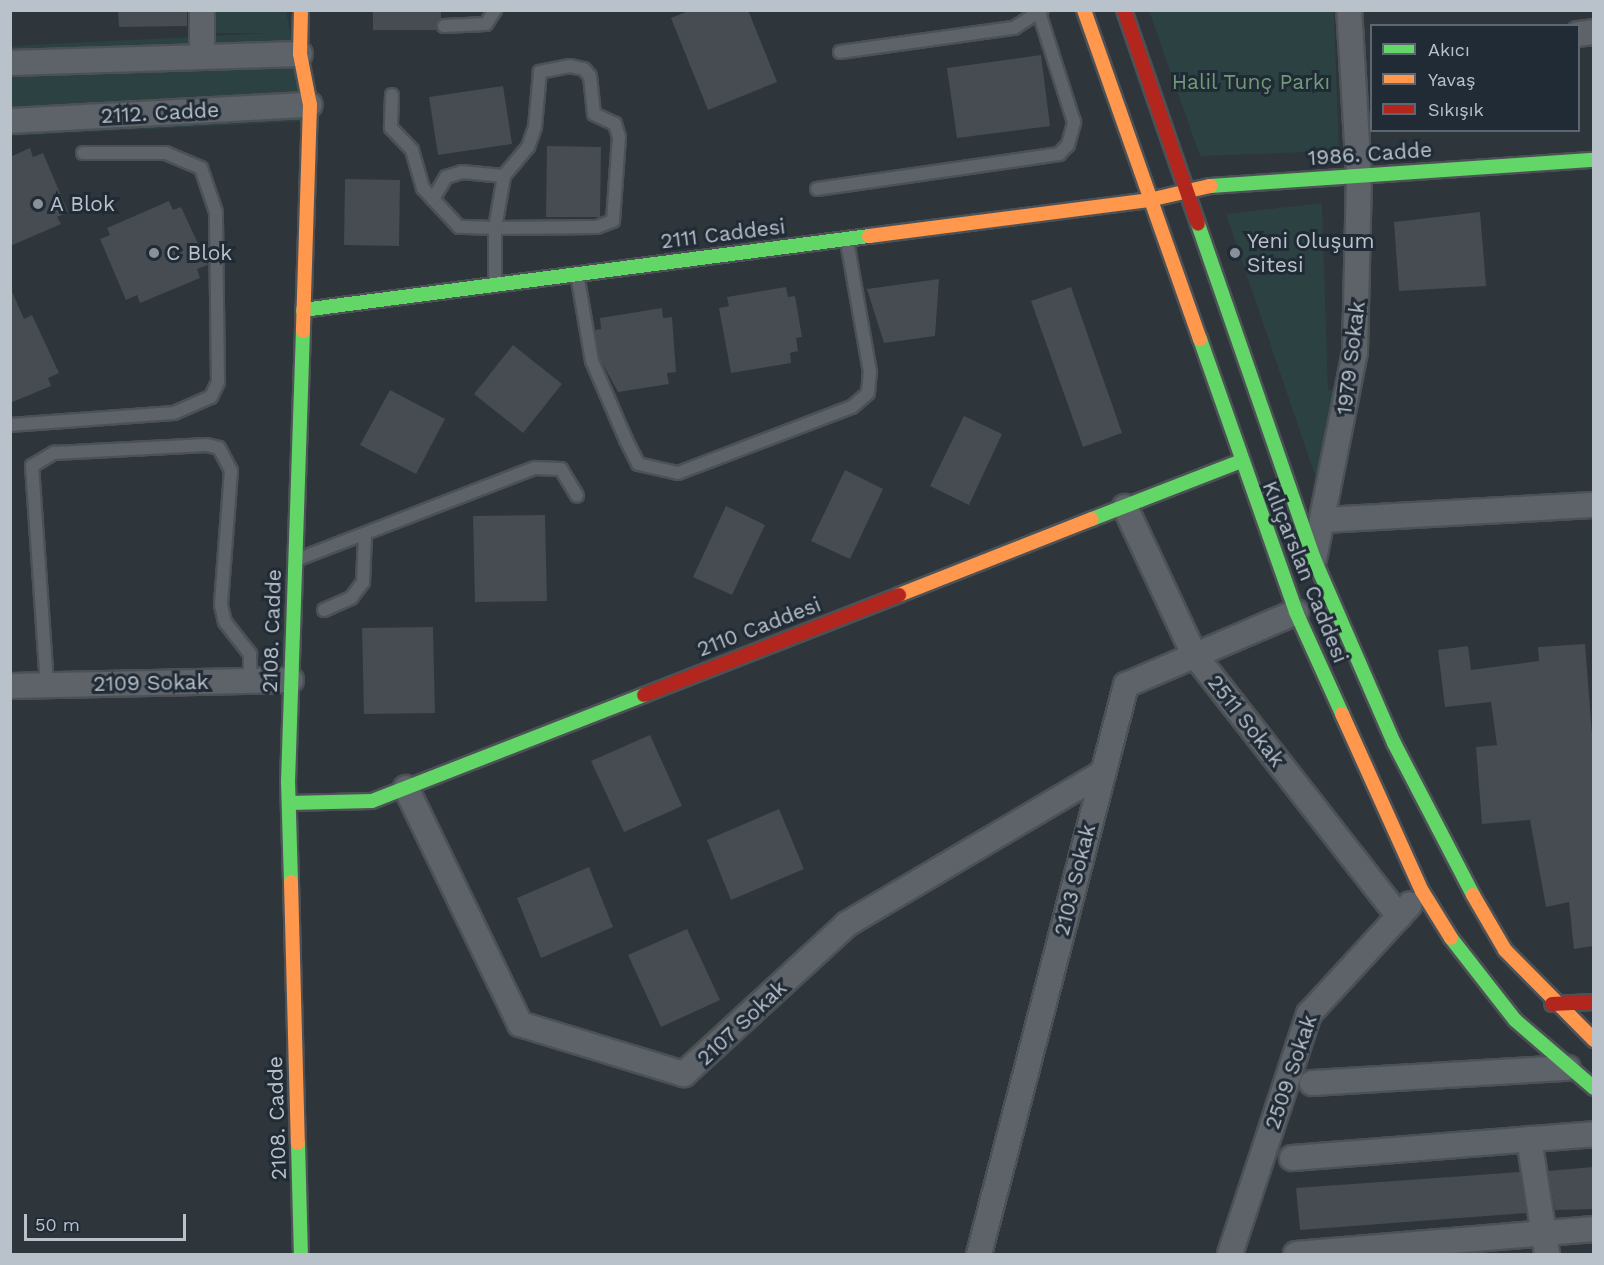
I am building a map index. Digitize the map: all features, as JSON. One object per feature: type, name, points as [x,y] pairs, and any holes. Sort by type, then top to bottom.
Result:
[{"type":"street","points":[[202,10],[202,57]]},
{"type":"street","name":"2108. Cadde","points":[[301,10],[300,54],[310,105],[289,803],[301,1254]]},
{"type":"street","name":"Kılıçarslan Caddesi","points":[[1084,10],[1239,462],[1296,612],[1422,891],[1483,982],[1568,1068],[1593,1088]]},
{"type":"street","name":"Kılıçarslan Caddesi","points":[[1124,10],[1314,559],[1444,846],[1505,950],[1552,1004],[1593,1040]]},
{"type":"street","name":"1979 Sokak","points":[[1314,559],[1355,352],[1362,51],[1349,10]]},
{"type":"street","points":[[10,63],[300,54]]},
{"type":"street","name":"2112. Cadde","points":[[10,121],[310,105]]},
{"type":"street","name":"1986. Cadde","points":[[1149,200],[1185,188],[1593,160]]},
{"type":"street","name":"2111 Caddesi","points":[[303,310],[1149,200]]},
{"type":"street","name":"2110 Caddesi","points":[[289,803],[366,803],[1239,462]]},
{"type":"street","points":[[1323,520],[1593,505]]},
{"type":"street","name":"2511 Sokak","points":[[1125,507],[1194,654],[1399,916]]},
{"type":"street","name":"2103 Sokak","points":[[979,1254],[1126,685],[1296,612]]},
{"type":"street","name":"2109 Sokak","points":[[10,686],[291,680]]},
{"type":"street","name":"2107 Sokak","points":[[406,788],[520,1024],[684,1074],[847,924],[1102,773]]},
{"type":"street","name":"2509 Sokak","points":[[1230,1254],[1309,1014],[1422,891]]},
{"type":"street","points":[[1552,1004],[1593,1002]]},
{"type":"street","points":[[1312,1083],[1568,1068]]},
{"type":"street","points":[[1292,1158],[1593,1134]]},
{"type":"street","points":[[1529,1139],[1546,1244]]},
{"type":"street","points":[[1296,1254],[1546,1244],[1593,1229]]},
{"type":"lane","points":[[444,26],[486,24],[495,10]]},
{"type":"lane","points":[[817,189],[1059,154],[1068,145],[1074,122],[1040,11],[1014,28],[840,52]]},
{"type":"lane","points":[[392,95],[392,128],[412,150],[423,188],[459,227],[495,228],[578,228],[613,221],[619,137],[615,124],[594,114],[590,76],[584,69],[570,66],[540,72],[528,147],[504,176],[495,228],[495,285]]},
{"type":"lane","points":[[10,425],[174,413],[211,397],[218,382],[216,212],[201,168],[166,153],[83,153]]},
{"type":"lane","points":[[433,199],[446,177],[462,172],[504,176]]},
{"type":"lane","points":[[577,274],[592,361],[638,464],[678,473],[852,407],[868,393],[870,372],[846,239]]},
{"type":"lane","points":[[47,685],[32,466],[54,453],[207,445],[219,448],[231,471],[221,605],[225,622],[250,654],[250,681]]},
{"type":"lane","points":[[295,561],[365,536],[535,468],[561,469],[577,496]]},
{"type":"lane","points":[[324,610],[351,598],[363,582],[365,536]]},
{"type":"green space","points":[[206,11],[286,11],[309,121],[11,136],[11,46],[269,33],[206,33]]},
{"type":"green space","name":"Halil Tunç Parkı","points":[[1149,11],[1334,11],[1339,151],[1200,156]]},
{"type":"green space","points":[[1322,203],[1328,390],[1340,389],[1321,493],[1226,214]]},
{"type":"building","points":[[118,10],[187,10],[187,26],[119,27]]},
{"type":"building","points":[[373,10],[441,10],[441,18],[437,30],[373,30]]},
{"type":"building","points":[[691,10],[748,10],[777,82],[708,110],[671,18]]},
{"type":"building","points":[[1041,55],[1050,126],[957,138],[947,68]]},
{"type":"building","points":[[503,86],[512,144],[438,155],[429,97]]},
{"type":"building","points":[[547,146],[601,147],[600,217],[546,217]]},
{"type":"building","name":"A Blok","points":[[30,148],[33,157],[43,153],[68,212],[57,217],[61,224],[10,246],[10,157]]},
{"type":"building","points":[[345,179],[400,180],[399,246],[344,245]]},
{"type":"building","name":"C Blok","points":[[169,201],[173,210],[181,207],[208,265],[197,269],[200,278],[140,303],[137,295],[126,300],[100,239],[110,235],[107,228]]},
{"type":"building","points":[[1480,212],[1486,286],[1399,291],[1394,222]]},
{"type":"building","points":[[939,279],[935,336],[884,343],[867,289]]},
{"type":"building","points":[[10,287],[24,319],[32,315],[59,373],[48,378],[51,386],[10,403]]},
{"type":"building","points":[[786,287],[788,297],[795,296],[802,337],[796,338],[798,351],[790,353],[791,363],[731,373],[719,308],[729,306],[727,297]]},
{"type":"building","points":[[1071,287],[1122,433],[1083,447],[1031,301]]},
{"type":"building","points":[[662,308],[663,318],[672,317],[676,372],[667,373],[669,384],[618,392],[600,359],[595,330],[601,329],[600,318]]},
{"type":"building","points":[[513,345],[562,384],[523,433],[474,394]]},
{"type":"building","points":[[390,390],[445,419],[416,474],[360,445]]},
{"type":"building","points":[[964,416],[1002,434],[969,505],[930,486]]},
{"type":"building","points":[[845,470],[883,489],[850,559],[811,541]]},
{"type":"building","points":[[726,506],[765,525],[732,595],[693,577]]},
{"type":"building","points":[[545,515],[547,601],[475,602],[473,516]]},
{"type":"building","points":[[433,627],[435,713],[364,714],[362,628]]},
{"type":"building","points":[[1585,644],[1593,747],[1593,946],[1574,949],[1569,902],[1546,907],[1530,820],[1482,824],[1476,747],[1497,745],[1491,702],[1445,707],[1438,650],[1468,646],[1471,670],[1539,661],[1538,647]]},
{"type":"building","points":[[650,735],[682,806],[624,832],[591,761]]},
{"type":"building","points":[[779,809],[804,869],[731,900],[707,840]]},
{"type":"building","points":[[589,867],[613,927],[541,958],[517,898]]},
{"type":"building","points":[[687,929],[720,1000],[661,1027],[628,955]]},
{"type":"building","points":[[1593,1167],[1593,1209],[1555,1210],[1548,1171]]},
{"type":"building","points":[[1520,1172],[1526,1213],[1300,1230],[1296,1188]]},
{"type":"traffic: fast","points":[[1210,186],[1594,160]]},
{"type":"traffic: fast","points":[[1198,224],[1314,559],[1394,743],[1473,895]]},
{"type":"traffic: fast","points":[[303,310],[869,236]]},
{"type":"traffic: fast","points":[[291,882],[288,782],[303,331]]},
{"type":"traffic: fast","points":[[1200,339],[1296,612],[1342,714]]},
{"type":"traffic: fast","points":[[1092,519],[1239,462]]},
{"type":"traffic: fast","points":[[289,803],[372,801],[644,695]]},
{"type":"traffic: fast","points":[[1451,938],[1515,1020],[1594,1088]]},
{"type":"traffic: fast","points":[[298,1143],[301,1254]]},
{"type":"traffic: slow","points":[[301,10],[300,54],[310,105],[303,331]]},
{"type":"traffic: slow","points":[[1084,10],[1200,339]]},
{"type":"traffic: slow","points":[[869,236],[1149,200],[1210,186]]},
{"type":"traffic: slow","points":[[899,595],[1092,519]]},
{"type":"traffic: slow","points":[[1342,714],[1422,891],[1451,938]]},
{"type":"traffic: slow","points":[[291,882],[298,1143]]},
{"type":"traffic: slow","points":[[1473,895],[1505,950],[1594,1040]]},
{"type":"traffic: jam","points":[[1124,10],[1198,224]]},
{"type":"traffic: jam","points":[[644,695],[899,595]]},
{"type":"traffic: jam","points":[[1552,1004],[1594,1002]]},
{"type":"place","name":"A Blok","points":[[38,204]]},
{"type":"place","name":"C Blok","points":[[154,253]]},
{"type":"place","name":"Yeni Oluşum Sitesi","points":[[1235,253]]}]
